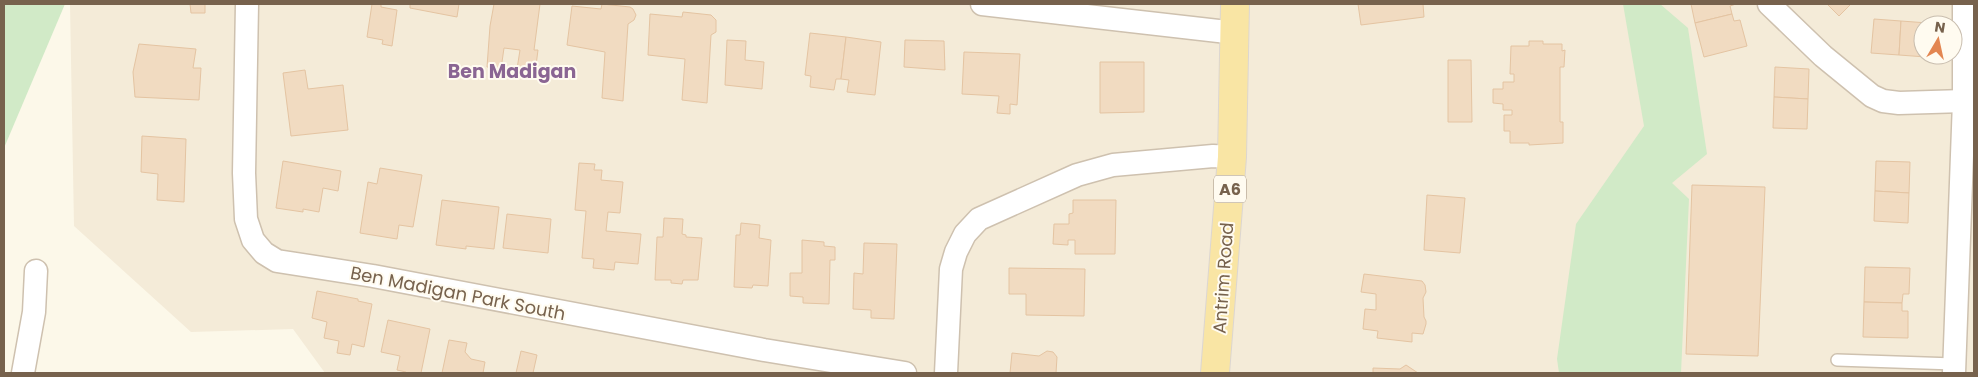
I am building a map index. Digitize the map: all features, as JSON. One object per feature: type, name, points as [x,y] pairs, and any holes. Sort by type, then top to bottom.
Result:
[{"type":"main road","name":"Antrim Road","points":[[1216,373],[1232,157],[1236,33],[1235,4]]},
{"type":"street","name":"Ben Madigan Park South","points":[[247,4],[244,173],[246,219],[253,240],[264,253],[277,261],[373,276],[754,348],[905,373]]},
{"type":"street","points":[[982,4],[1236,33]]},
{"type":"street","points":[[1769,4],[1823,56],[1872,96],[1883,101],[1899,103],[1964,101]]},
{"type":"street","points":[[1954,368],[1964,101],[1964,4]]},
{"type":"street","points":[[946,373],[951,269],[956,252],[965,234],[979,219],[1077,175],[1113,165],[1213,156],[1232,157]]},
{"type":"street","points":[[23,373],[34,312],[36,271]]},
{"type":"lane","points":[[1837,360],[1954,368]]},
{"type":"shaded area","points":[[70,4],[1974,4],[1974,373],[325,373],[293,329],[191,332],[74,226]]},
{"type":"green space","points":[[4,4],[65,4],[4,148]]},
{"type":"green space","points":[[1623,4],[1660,4],[1688,28],[1707,154],[1672,183],[1689,199],[1681,373],[1559,373],[1557,359],[1576,224],[1644,126]]},
{"type":"building","points":[[190,4],[205,4],[205,13],[191,13]]},
{"type":"building","points":[[372,4],[381,4],[381,7],[397,10],[392,46],[382,44],[383,40],[367,37]]},
{"type":"building","points":[[410,4],[459,4],[457,17],[410,8]]},
{"type":"building","points":[[494,4],[540,4],[534,50],[538,50],[535,73],[517,69],[520,50],[504,48],[501,69],[487,67],[490,26]]},
{"type":"building","points":[[602,4],[630,7],[636,15],[634,20],[628,24],[623,101],[602,98],[605,52],[567,45],[572,6],[601,9]]},
{"type":"building","points":[[1358,4],[1423,4],[1424,17],[1361,25]]},
{"type":"building","points":[[1691,4],[1736,4],[1730,6],[1732,14],[1695,23]]},
{"type":"building","points":[[1827,4],[1851,4],[1839,16]]},
{"type":"building","points":[[683,12],[711,15],[716,20],[716,32],[711,35],[707,103],[682,100],[685,59],[648,55],[650,14],[682,17]]},
{"type":"building","points":[[1732,14],[1734,21],[1740,20],[1747,46],[1704,57],[1695,23]]},
{"type":"building","points":[[1874,19],[1901,21],[1899,55],[1871,53]]},
{"type":"building","points":[[1901,21],[1913,22],[1913,56],[1899,55]]},
{"type":"building","points":[[810,33],[846,37],[841,79],[836,79],[834,90],[810,87],[811,76],[805,75]]},
{"type":"building","points":[[846,37],[881,42],[875,95],[847,92],[849,80],[841,79]]},
{"type":"building","points":[[727,40],[746,41],[745,60],[764,62],[762,89],[725,85]]},
{"type":"building","points":[[905,40],[944,41],[945,70],[904,67]]},
{"type":"building","points":[[1529,41],[1543,41],[1543,44],[1562,44],[1562,51],[1565,50],[1564,67],[1560,67],[1560,122],[1563,122],[1563,143],[1529,145],[1529,143],[1510,143],[1510,131],[1504,131],[1504,115],[1512,115],[1512,110],[1503,110],[1503,104],[1493,103],[1493,89],[1503,89],[1503,82],[1514,82],[1514,74],[1510,74],[1511,46],[1529,46]]},
{"type":"building","points":[[139,44],[196,49],[193,68],[201,68],[199,100],[135,97],[133,72]]},
{"type":"building","points":[[964,52],[1020,54],[1017,105],[1010,104],[1010,114],[997,113],[999,96],[962,94]]},
{"type":"building","points":[[1448,60],[1471,60],[1472,122],[1448,122]]},
{"type":"building","points":[[1100,62],[1144,62],[1144,112],[1100,113]]},
{"type":"building","points":[[1775,67],[1809,69],[1808,99],[1774,97]]},
{"type":"building","points":[[305,70],[308,89],[343,85],[348,130],[291,136],[283,73]]},
{"type":"building","points":[[1774,97],[1808,99],[1807,129],[1773,128]]},
{"type":"building","points":[[142,136],[186,139],[184,202],[157,200],[158,174],[141,172]]},
{"type":"building","points":[[283,161],[341,171],[338,191],[323,188],[319,212],[303,209],[303,212],[276,208]]},
{"type":"building","points":[[1876,161],[1910,162],[1909,193],[1875,191]]},
{"type":"building","points":[[579,163],[595,164],[594,170],[602,170],[601,180],[623,182],[620,213],[608,212],[606,231],[641,234],[638,264],[615,262],[614,270],[593,268],[594,259],[582,258],[586,211],[575,210]]},
{"type":"building","points":[[380,168],[422,175],[413,227],[399,225],[397,239],[360,233],[368,182],[377,184]]},
{"type":"building","points":[[1692,185],[1765,187],[1758,356],[1686,354]]},
{"type":"building","points":[[1875,191],[1909,193],[1908,223],[1874,221]]},
{"type":"building","points":[[1427,195],[1465,198],[1460,253],[1424,250]]},
{"type":"building","points":[[442,200],[499,207],[494,249],[466,246],[466,249],[436,245]]},
{"type":"building","points":[[1073,200],[1116,200],[1115,254],[1075,254],[1075,240],[1068,240],[1068,245],[1053,244],[1054,224],[1069,224],[1069,214],[1073,213]]},
{"type":"building","points":[[507,214],[551,219],[548,253],[503,248]]},
{"type":"building","points":[[664,218],[683,219],[682,234],[686,235],[686,237],[702,238],[698,280],[683,280],[682,284],[671,283],[671,280],[655,280],[657,237],[663,237]]},
{"type":"building","points":[[741,223],[760,225],[759,238],[771,240],[768,286],[753,285],[752,288],[734,287],[736,235],[740,235]]},
{"type":"building","points":[[802,240],[824,242],[824,246],[835,247],[835,260],[830,260],[829,304],[803,303],[803,297],[790,296],[790,273],[802,273]]},
{"type":"building","points":[[864,243],[897,244],[894,319],[871,318],[871,310],[853,309],[854,273],[863,274]]},
{"type":"building","points":[[1865,267],[1910,268],[1909,294],[1903,294],[1902,303],[1864,302]]},
{"type":"building","points":[[1009,268],[1085,269],[1084,316],[1026,315],[1026,294],[1009,294]]},
{"type":"building","points":[[1364,274],[1422,281],[1426,292],[1423,298],[1426,324],[1423,334],[1412,333],[1412,342],[1377,338],[1378,331],[1363,329],[1365,309],[1376,310],[1376,294],[1361,292]]},
{"type":"building","points":[[317,291],[358,299],[358,301],[372,304],[364,347],[352,344],[350,355],[337,353],[339,341],[324,338],[327,322],[312,318]]},
{"type":"building","points":[[1864,302],[1902,303],[1902,311],[1908,311],[1908,338],[1863,337]]},
{"type":"building","points":[[388,320],[430,329],[421,373],[406,373],[397,370],[400,356],[381,352]]},
{"type":"building","points":[[449,340],[467,343],[465,352],[471,359],[485,362],[483,373],[442,373]]},
{"type":"building","points":[[521,351],[537,355],[533,373],[516,373]]},
{"type":"building","points":[[1047,351],[1053,352],[1057,357],[1056,373],[1010,373],[1012,353],[1039,356]]},
{"type":"building","points":[[1406,365],[1418,373],[1373,373],[1373,368],[1400,369]]},
{"type":"district","name":"Ben Madigan","points":[[512,71]]}]
